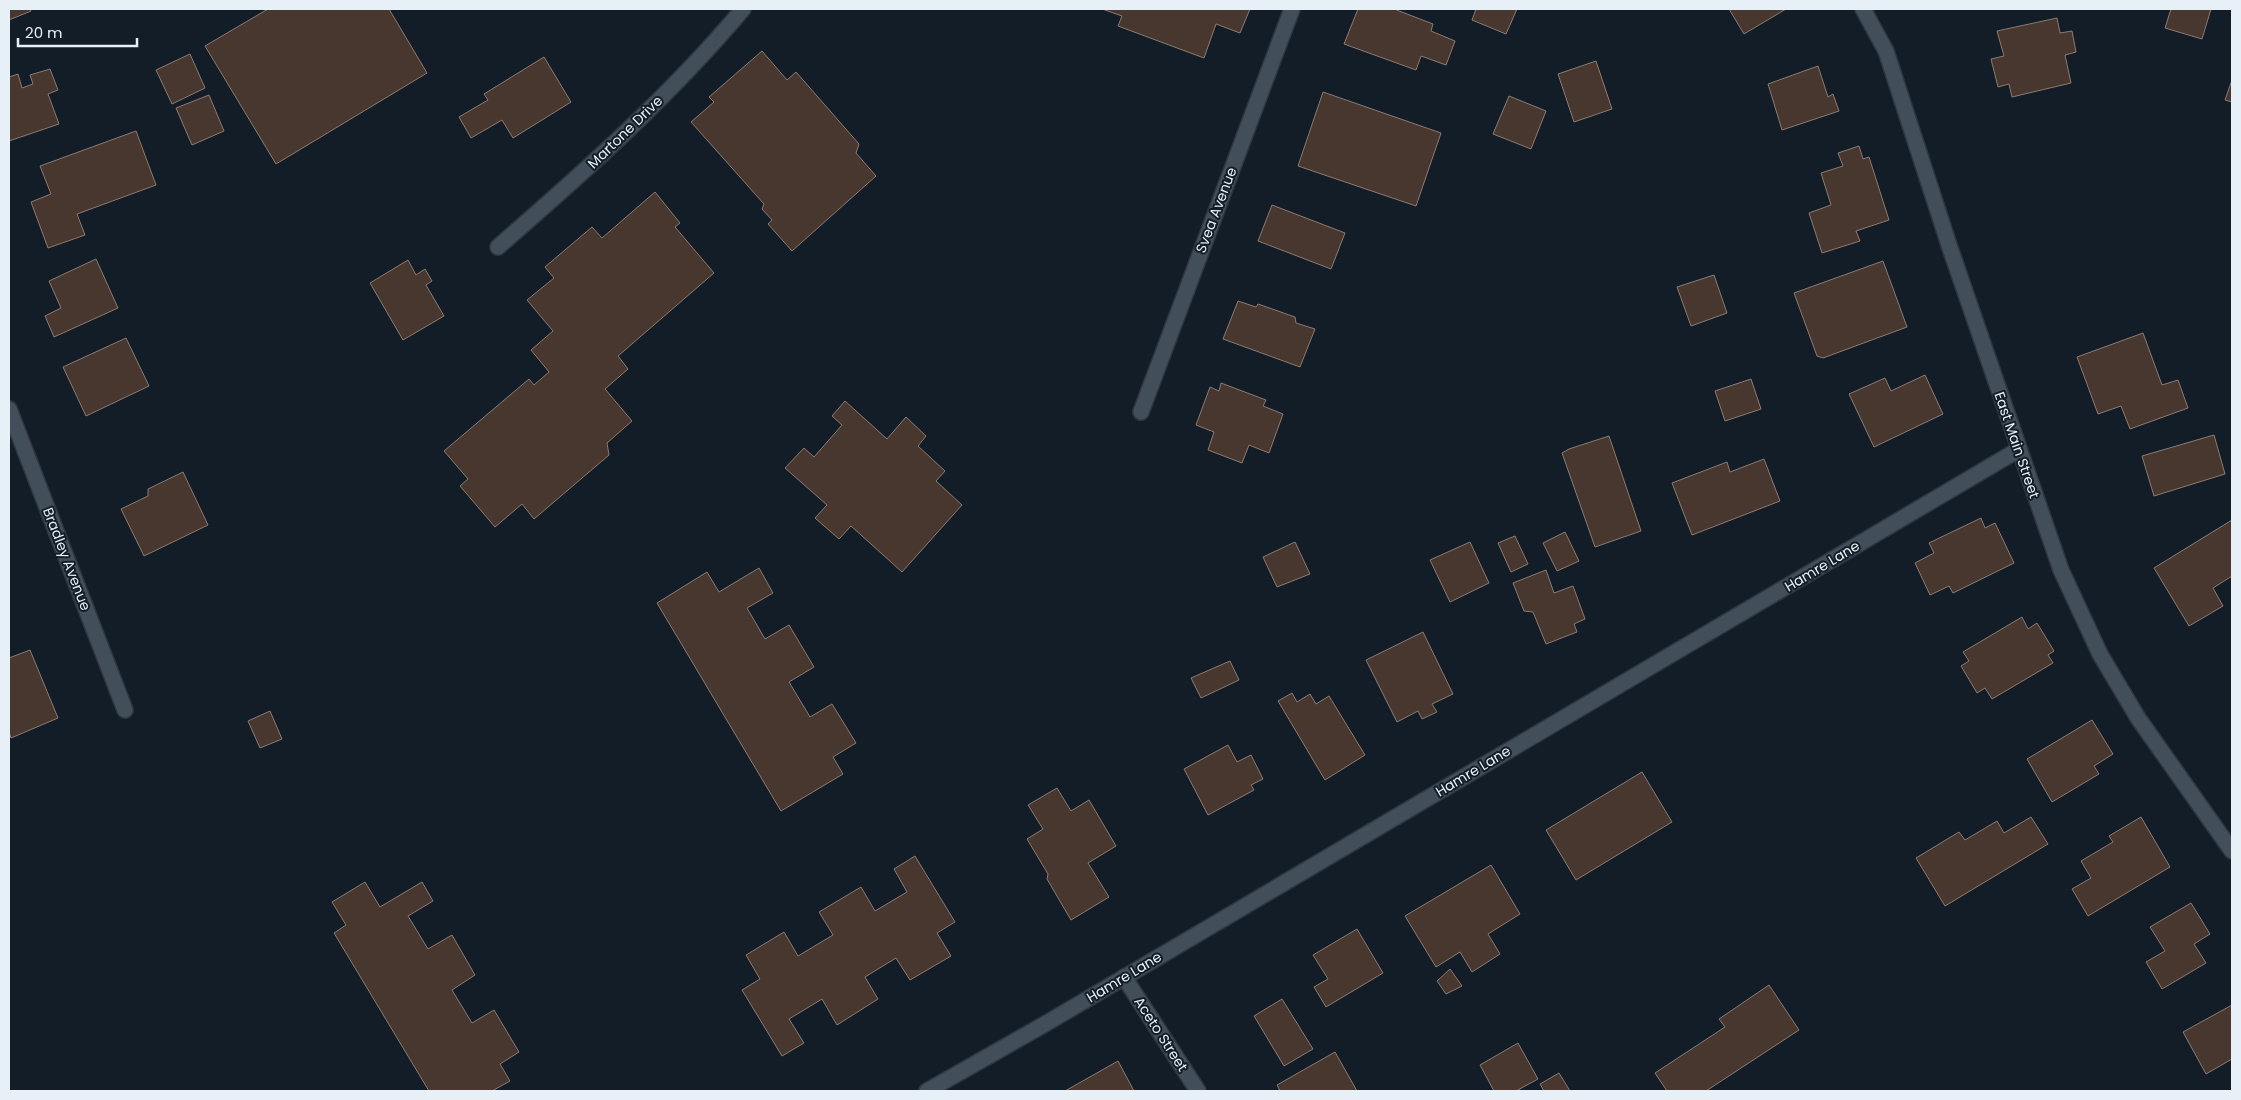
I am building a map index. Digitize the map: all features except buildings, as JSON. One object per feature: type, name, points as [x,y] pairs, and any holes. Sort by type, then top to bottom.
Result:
[{"type":"street","name":"Martone Drive","points":[[498,247],[613,146],[716,41],[743,9]]},
{"type":"street","name":"Svea Avenue","points":[[1141,412],[1292,9]]},
{"type":"street","name":"East Main Street","points":[[1863,9],[1886,51],[2018,450],[2060,570],[2100,654],[2138,718],[2232,851]]},
{"type":"street","name":"Bradley Avenue","points":[[9,409],[126,710]]},
{"type":"street","name":"Hamre Lane","points":[[927,1091],[1124,977],[2018,450]]},
{"type":"street","name":"Aceto Street","points":[[1124,977],[1198,1091]]}]
